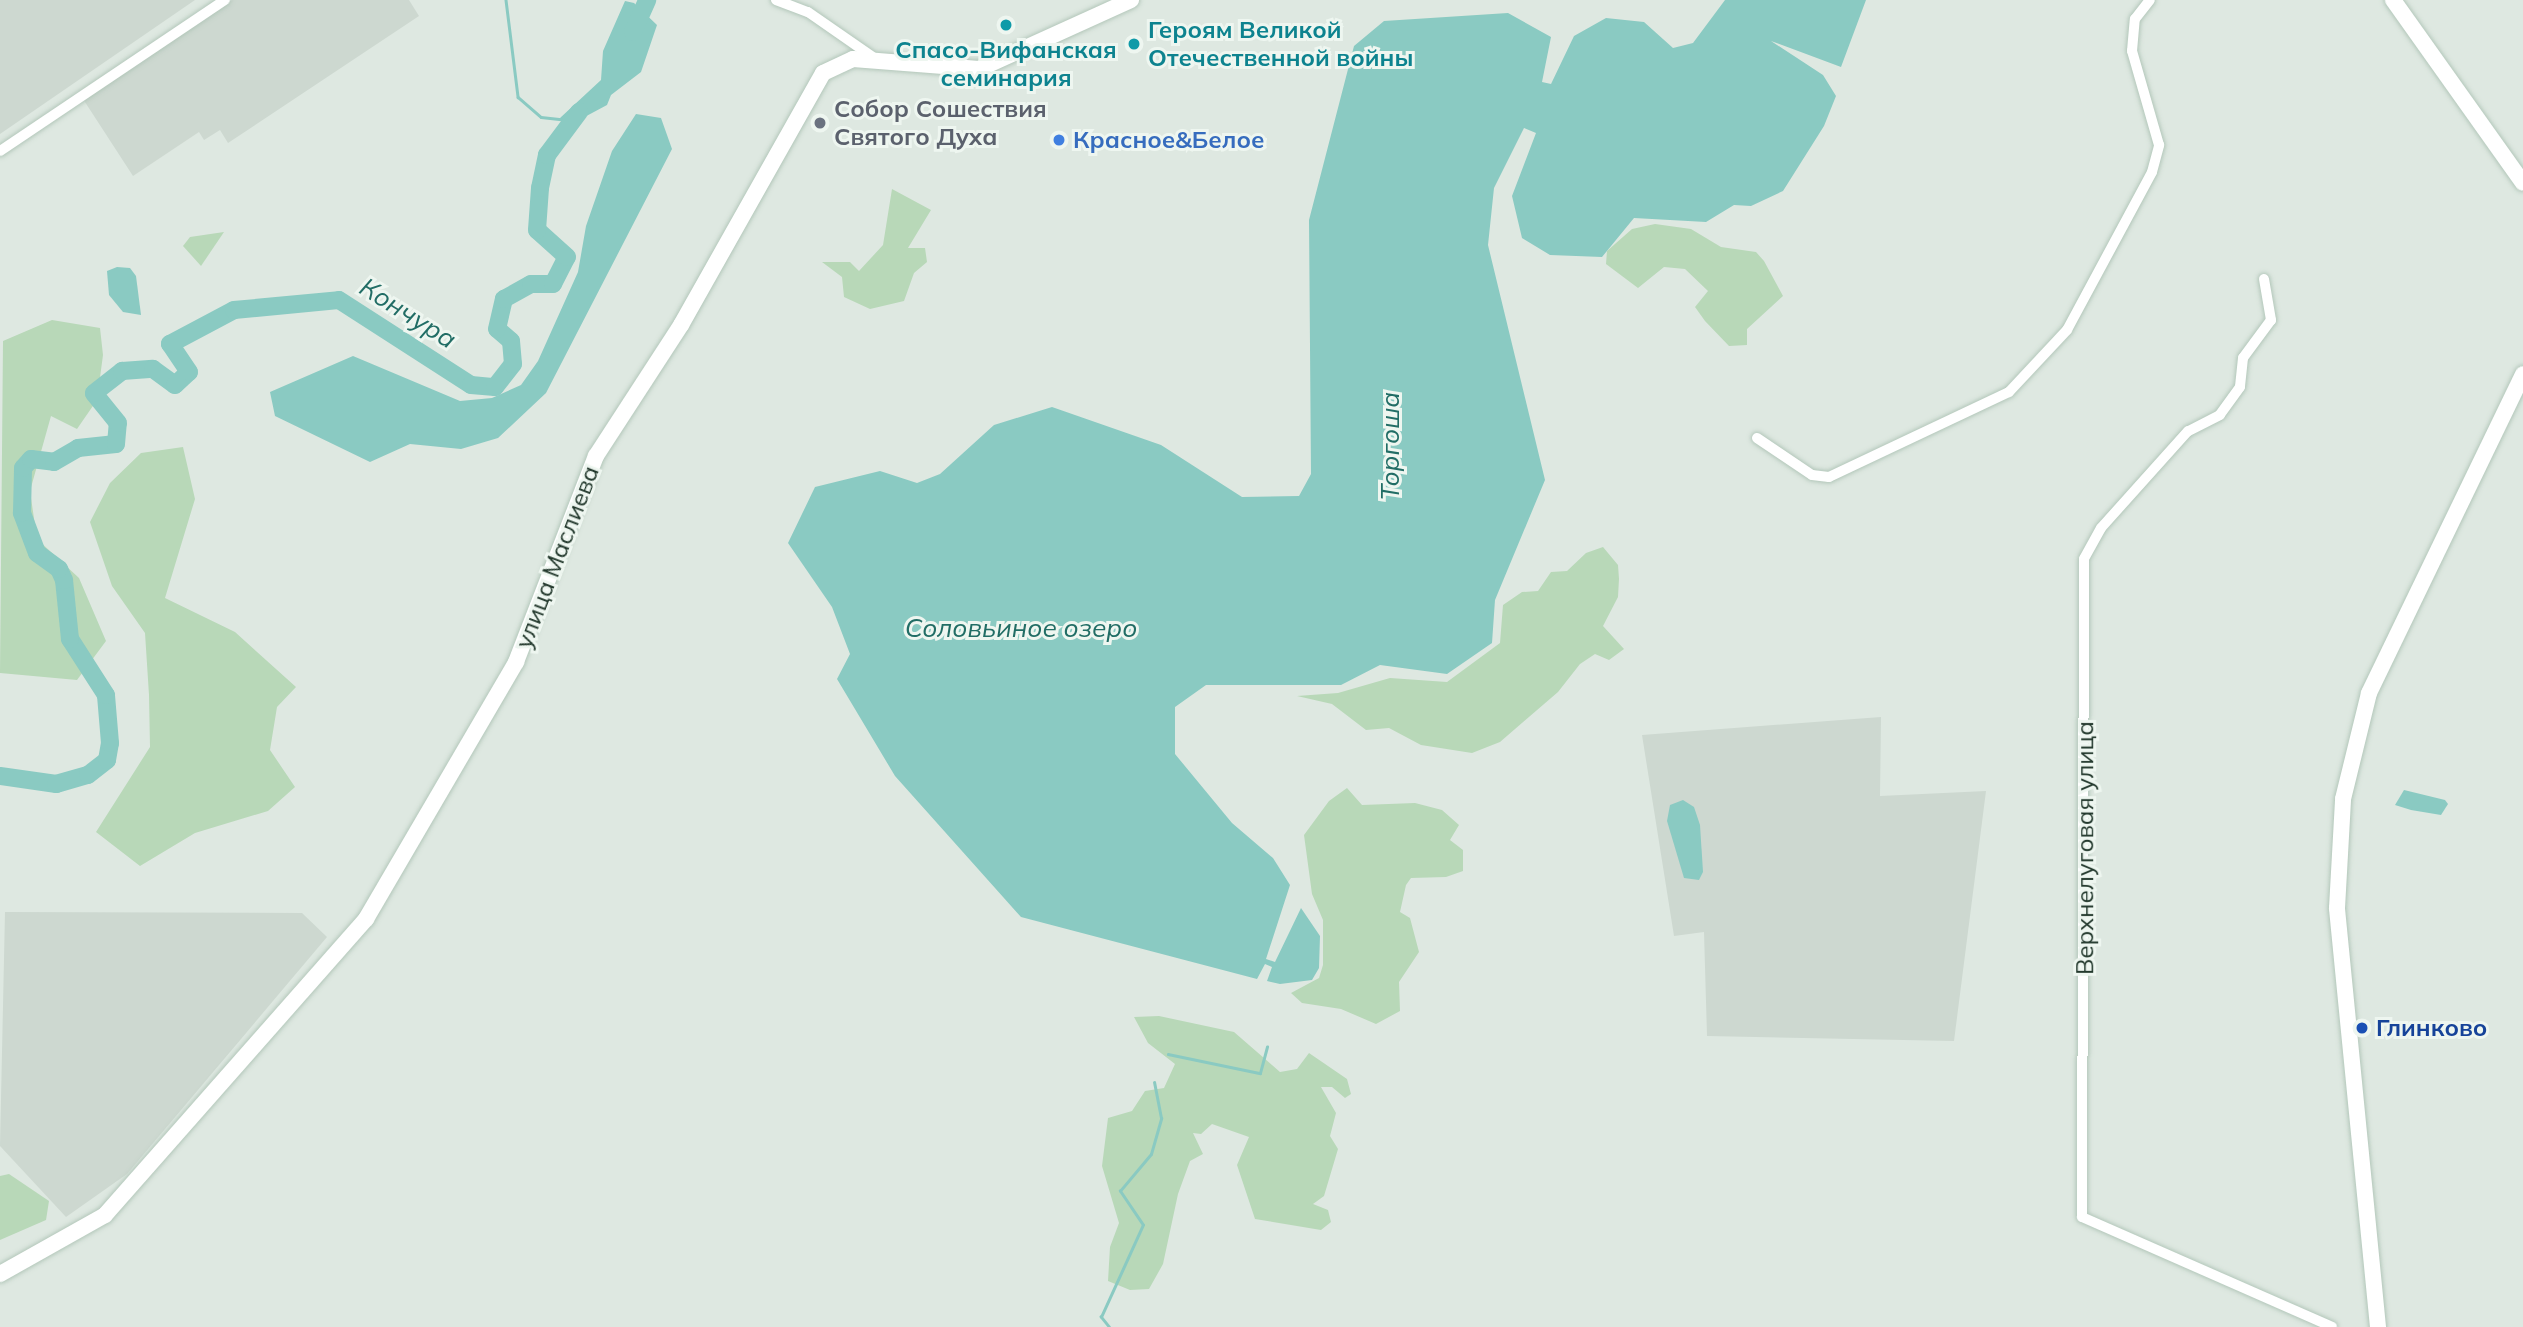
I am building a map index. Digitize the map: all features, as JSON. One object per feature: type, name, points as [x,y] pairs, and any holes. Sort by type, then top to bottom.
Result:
[{"type":"street","points":[[0,151],[225,0]]},
{"type":"street","points":[[776,0],[808,12],[880,61],[979,69],[1131,0]]},
{"type":"street","points":[[1757,438],[1812,475],[1829,477],[2009,392],[2067,330],[2152,172],[2159,145],[2132,51],[2135,19],[2150,0]]},
{"type":"street","points":[[2393,0],[2523,183]]},
{"type":"street","name":"улица Маслиева","points":[[0,1274],[105,1215],[355,932],[516,662],[596,456],[681,325],[823,73],[853,59],[880,61]]},
{"type":"street","name":"Верхнелуговая улица","points":[[2264,279],[2271,320],[2243,358],[2240,387],[2220,415],[2188,431],[2101,528],[2084,559],[2082,1217],[2332,1327]]},
{"type":"street","points":[[2378,1327],[2337,908],[2343,799],[2370,693],[2523,374]]},
{"type":"shaded area","points":[[0,0],[195,0],[0,134]]},
{"type":"shaded area","points":[[232,0],[409,0],[419,16],[228,143],[220,130],[204,140],[199,132],[133,176],[83,99]]},
{"type":"shaded area","points":[[1881,717],[1880,796],[1986,791],[1954,1041],[1707,1036],[1704,932],[1674,936],[1642,735]]},
{"type":"shaded area","points":[[5,912],[302,913],[327,937],[127,1174],[66,1217],[0,1146]]},
{"type":"green space","points":[[892,189],[931,210],[908,248],[925,248],[927,262],[914,273],[904,301],[870,309],[844,297],[842,277],[822,262],[850,262],[859,271],[883,245]]},
{"type":"green space","points":[[1655,224],[1691,229],[1721,247],[1756,252],[1764,261],[1783,296],[1747,329],[1747,345],[1729,346],[1705,321],[1695,307],[1708,291],[1685,269],[1664,267],[1638,288],[1606,264],[1607,251],[1632,229]]},
{"type":"green space","points":[[224,232],[201,266],[183,246],[190,237]]},
{"type":"green space","points":[[52,320],[100,328],[103,355],[97,400],[77,429],[51,416],[30,491],[37,539],[79,578],[106,641],[77,680],[0,673],[3,341]]},
{"type":"green space","points":[[183,447],[195,499],[165,598],[235,632],[296,687],[277,707],[270,750],[295,787],[268,811],[195,833],[140,866],[96,832],[150,747],[149,695],[145,633],[112,586],[90,522],[110,483],[141,453]]},
{"type":"green space","points":[[1603,547],[1618,565],[1619,579],[1618,597],[1603,626],[1624,649],[1609,660],[1595,654],[1580,664],[1558,692],[1500,742],[1472,753],[1421,745],[1389,728],[1366,730],[1332,704],[1297,696],[1338,693],[1390,678],[1447,682],[1500,643],[1503,605],[1522,592],[1538,591],[1551,572],[1567,571],[1586,553]]},
{"type":"green space","points":[[1347,788],[1362,805],[1415,803],[1442,810],[1459,825],[1450,840],[1463,850],[1463,871],[1446,877],[1411,878],[1406,885],[1400,912],[1410,918],[1419,952],[1399,982],[1400,1011],[1376,1024],[1341,1009],[1302,1003],[1291,993],[1319,978],[1323,965],[1323,920],[1312,894],[1304,835],[1329,801]]},
{"type":"green space","points":[[1159,1016],[1234,1032],[1280,1072],[1297,1069],[1309,1053],[1347,1079],[1351,1094],[1345,1098],[1332,1087],[1321,1087],[1336,1113],[1330,1136],[1338,1149],[1324,1196],[1313,1204],[1328,1210],[1331,1222],[1321,1230],[1255,1219],[1237,1165],[1249,1137],[1212,1124],[1201,1134],[1193,1133],[1203,1154],[1190,1161],[1178,1194],[1163,1264],[1149,1289],[1130,1290],[1108,1281],[1110,1247],[1119,1223],[1102,1166],[1108,1118],[1132,1111],[1145,1091],[1164,1088],[1175,1064],[1148,1043],[1134,1017]]},
{"type":"green space","points":[[9,1174],[49,1201],[46,1220],[0,1240],[0,1176]]},
{"type":"water","name":"Соловьиное озеро","points":[[1725,0],[1866,0],[1841,67],[1771,41],[1823,75],[1836,96],[1824,126],[1783,191],[1751,206],[1734,205],[1706,222],[1634,218],[1602,257],[1550,255],[1522,238],[1512,196],[1536,133],[1524,128],[1494,188],[1488,245],[1545,480],[1495,600],[1492,643],[1447,674],[1380,665],[1341,685],[1206,685],[1175,707],[1175,754],[1232,823],[1273,858],[1290,885],[1266,959],[1275,962],[1301,908],[1320,936],[1319,968],[1312,980],[1280,984],[1267,981],[1272,967],[1265,964],[1257,979],[1021,917],[895,776],[837,679],[850,654],[832,607],[788,543],[815,487],[880,471],[917,483],[940,474],[994,425],[1052,407],[1161,445],[1242,497],[1299,496],[1311,474],[1309,220],[1354,46],[1384,21],[1508,13],[1551,37],[1542,82],[1551,84],[1574,36],[1606,18],[1644,22],[1673,48],[1693,43]]},
{"type":"water","points":[[625,1],[634,3],[657,25],[641,72],[611,95],[607,105],[564,128],[560,118],[601,80],[603,51]]},
{"type":"water","points":[[636,114],[661,118],[672,149],[546,393],[498,438],[461,449],[410,444],[370,462],[275,416],[270,392],[353,356],[460,401],[492,398],[521,385],[538,361],[578,272],[586,226],[612,151]]},
{"type":"water","points":[[117,267],[130,268],[136,276],[141,315],[123,312],[109,295],[107,271]]},
{"type":"water","points":[[2404,790],[2445,800],[2448,804],[2441,815],[2395,805]]},
{"type":"water","points":[[1683,800],[1694,807],[1700,825],[1703,872],[1699,880],[1684,878],[1667,821],[1670,805]]},
{"type":"waterway","points":[[506,0],[518,97],[541,117],[561,119]]},
{"type":"waterway","name":"Кончура","points":[[633,32],[647,0]]},
{"type":"waterway","name":"Кончура","points":[[0,776],[56,784],[88,775],[107,760],[110,743],[106,695],[70,639],[64,580],[59,569],[37,553],[22,513],[23,468],[31,459],[54,462],[78,448],[116,444],[118,423],[94,393],[122,371],[153,369],[175,385],[189,372],[170,344],[234,310],[339,300],[471,385],[495,387],[513,364],[511,341],[497,329],[504,299],[531,284],[553,284],[567,257],[537,230],[540,188],[547,155],[579,112]]},
{"type":"waterway","name":"Торгоша","points":[[1168,1054],[1260,1073],[1267,1047]]},
{"type":"waterway","name":"Торгоша","points":[[1109,1327],[1101,1317],[1143,1225],[1120,1191],[1151,1154],[1161,1118],[1154,1083]]},
{"type":"place","name":"Спасо-Вифанская семинария","points":[[1006,25]]},
{"type":"place","name":"Героям Великой Отечественной войны","points":[[1134,44]]},
{"type":"place","name":"Собор Сошествия Святого Духа","points":[[820,123]]},
{"type":"place","name":"Красное&Белое","points":[[1059,140]]},
{"type":"place","name":"Глинково","points":[[2362,1028]]}]
